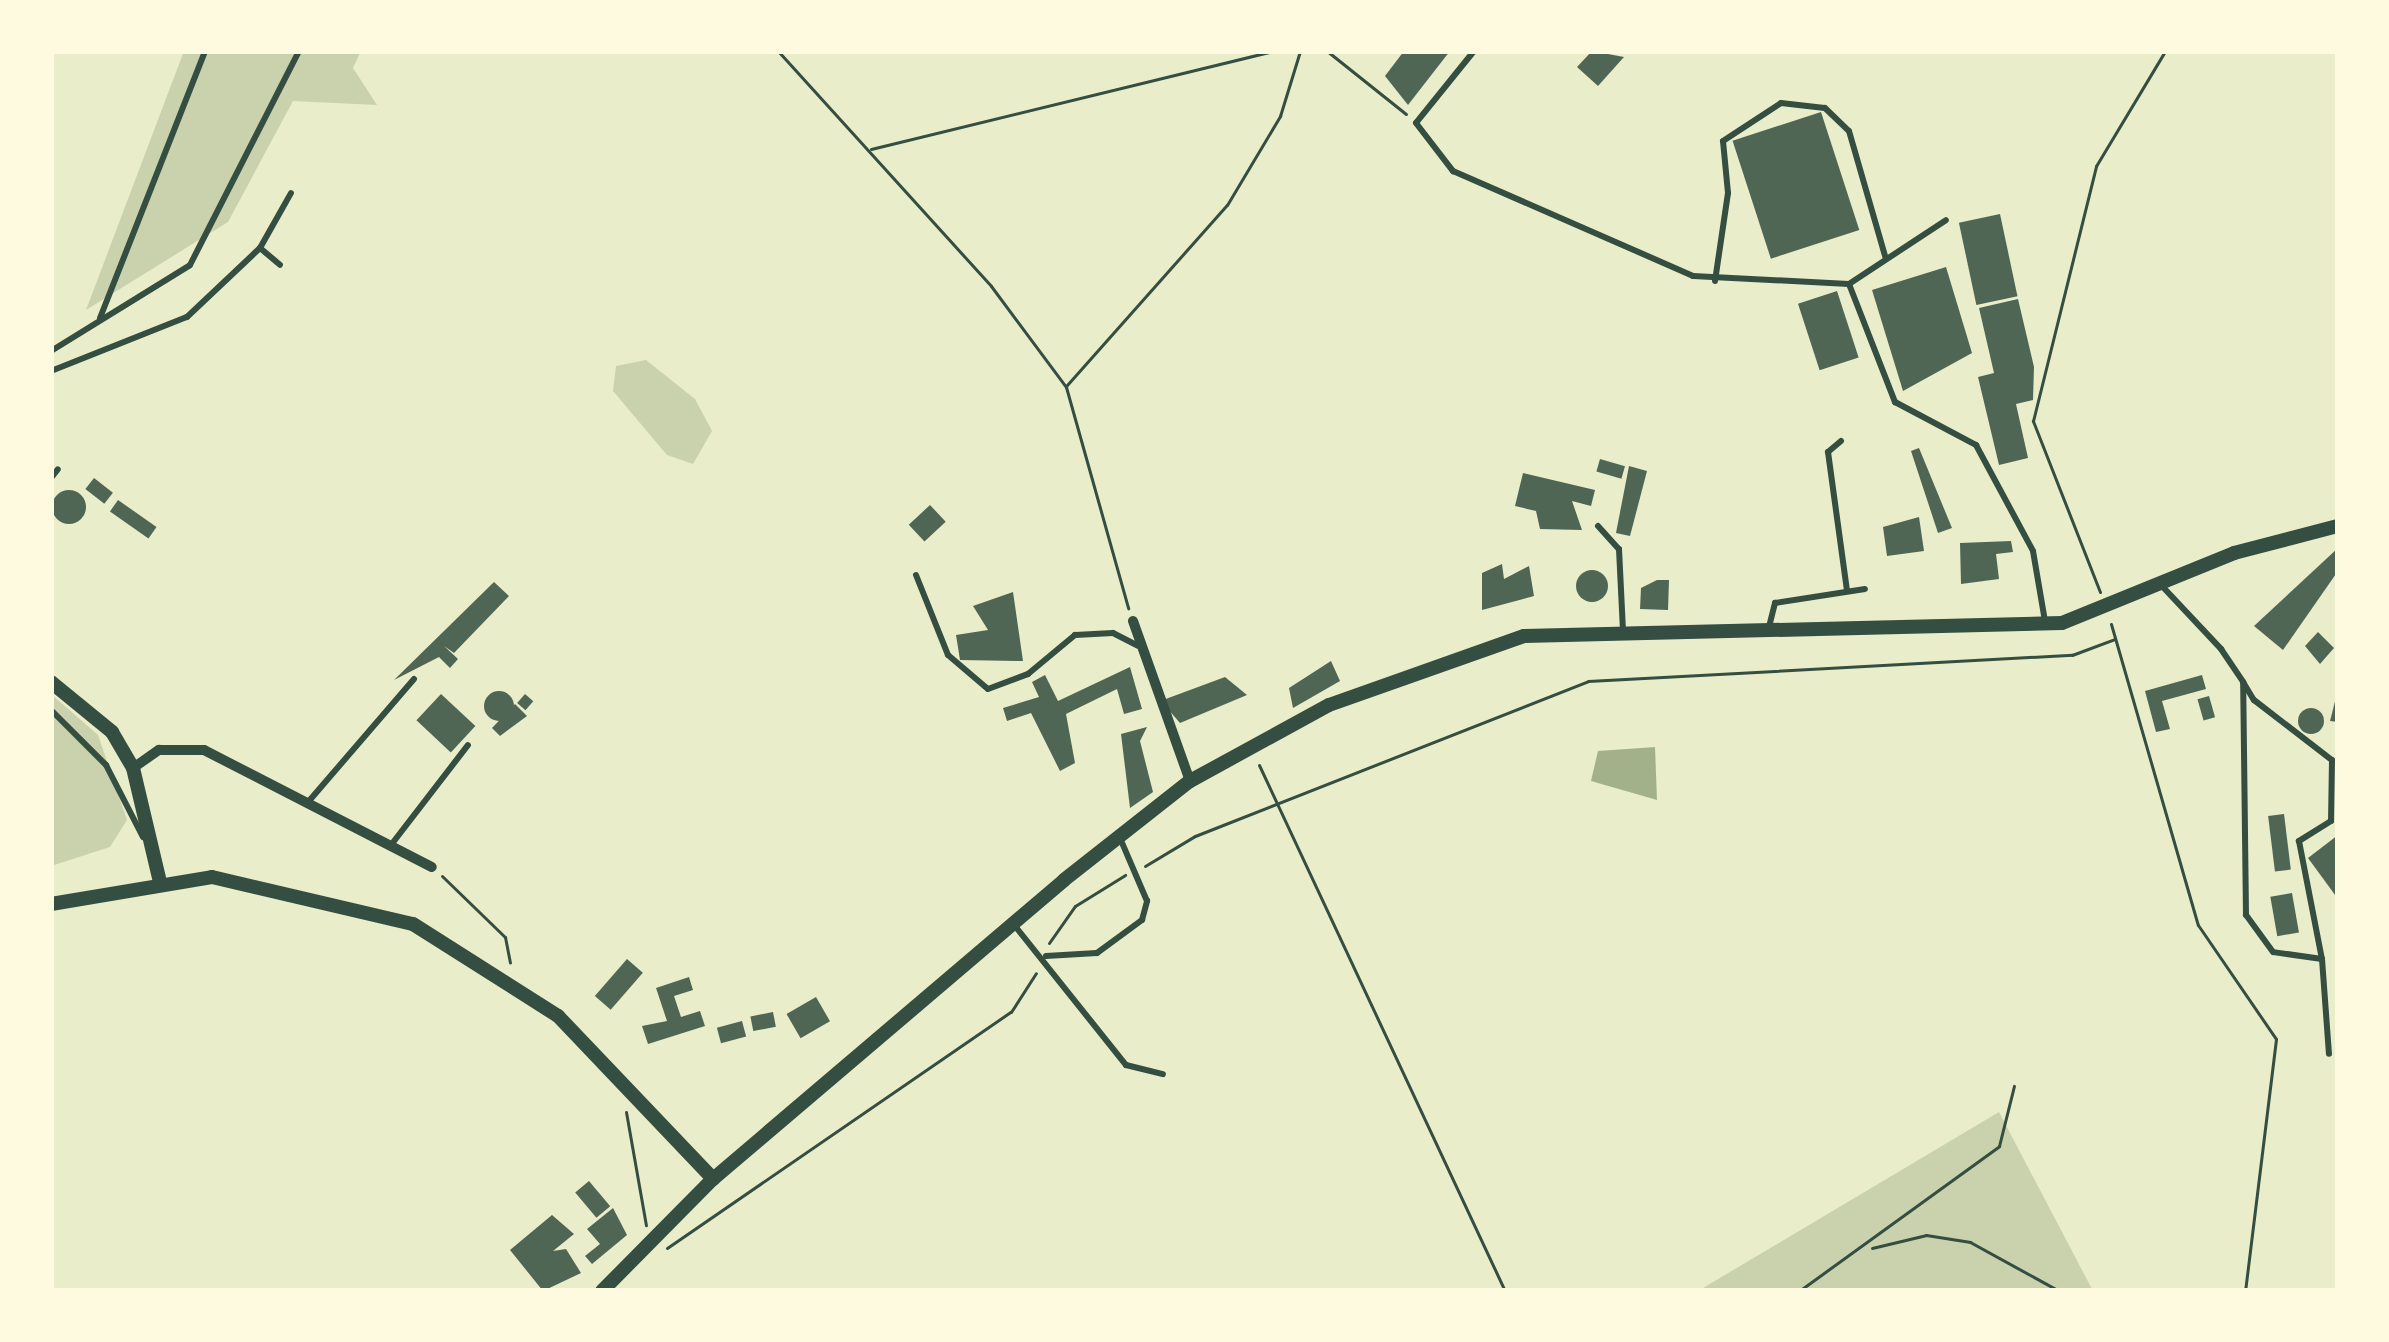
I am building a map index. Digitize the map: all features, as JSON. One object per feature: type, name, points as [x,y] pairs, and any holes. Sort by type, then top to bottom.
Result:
[{"type":"street","points":[[602,1291],[645,1241],[713,1179],[1012,924],[1190,781],[1249,743],[1462,653],[1524,636],[2046,624],[2107,610],[2161,586],[2338,526]]},
{"type":"street","points":[[1133,621],[1138,646],[1190,781]]},
{"type":"street","points":[[51,682],[112,732],[133,767],[159,878]]},
{"type":"street","points":[[133,767],[159,750],[204,750],[432,867]]},
{"type":"street","points":[[51,904],[159,878],[271,884],[351,904],[507,974],[713,1179]]},
{"type":"lane","points":[[100,318],[205,51]]},
{"type":"lane","points":[[51,351],[100,318],[163,291],[190,265],[299,51]]},
{"type":"lane","points":[[1474,51],[1416,123],[1453,171],[1587,236],[1715,281],[1849,284],[1946,220]]},
{"type":"lane","points":[[1715,281],[1729,193],[1723,141],[1781,104],[1825,107],[1849,130],[1886,260]]},
{"type":"lane","points":[[51,371],[187,317],[260,248],[290,193]]},
{"type":"lane","points":[[260,248],[280,265]]},
{"type":"lane","points":[[1849,284],[1895,402],[1976,445],[2033,551],[2046,624]]},
{"type":"lane","points":[[1840,441],[1828,452],[1847,591]]},
{"type":"lane","points":[[51,478],[58,469]]},
{"type":"lane","points":[[1598,526],[1619,549],[1623,634]]},
{"type":"lane","points":[[916,575],[948,655],[988,689],[1028,674],[1075,635],[1113,633],[1138,646]]},
{"type":"lane","points":[[2161,586],[2296,742],[2332,760],[2331,821],[2299,841],[2322,959],[2329,1054]]},
{"type":"lane","points":[[1769,631],[1775,603],[1865,589]]},
{"type":"lane","points":[[309,801],[414,680]]},
{"type":"lane","points":[[2243,682],[2246,915],[2273,952],[2322,959]]},
{"type":"lane","points":[[51,710],[106,765],[148,845]]},
{"type":"lane","points":[[391,844],[468,745]]},
{"type":"lane","points":[[1042,954],[1078,957],[1126,937],[1147,902],[1119,836]]},
{"type":"lane","points":[[1012,924],[1042,954],[1126,1065],[1163,1074]]},
{"type":"path","points":[[778,51],[871,149],[1066,387],[1133,621]]},
{"type":"path","points":[[871,149],[1272,51]]},
{"type":"path","points":[[1066,387],[1227,205],[1280,116],[1300,51]]},
{"type":"path","points":[[1327,51],[1416,123]]},
{"type":"path","points":[[2165,51],[2096,166],[2033,421],[2107,610],[2198,926],[2276,1039],[2245,1291]]},
{"type":"path","points":[[632,1095],[645,1241],[671,1249],[1012,1012],[1042,954],[1075,906],[1277,802],[1588,681],[2072,655],[2115,639]]},
{"type":"path","points":[[1249,743],[1504,1291]]},
{"type":"path","points":[[432,867],[513,948],[507,974]]},
{"type":"path","points":[[1798,1291],[1870,1249],[1999,1146],[2014,1086]]},
{"type":"path","points":[[1870,1249],[1926,1235],[1970,1242],[2059,1291]]},
{"type":"shaded area","points":[[184,51],[361,51],[353,68],[377,105],[293,101],[228,222],[86,310]]},
{"type":"shaded area","points":[[646,360],[695,399],[712,431],[693,464],[667,455],[613,391],[616,366]]},
{"type":"shaded area","points":[[51,694],[98,735],[127,820],[110,847],[51,866]]},
{"type":"shaded area","points":[[1655,747],[1657,800],[1591,781],[1598,751]]},
{"type":"shaded area","points":[[1999,1112],[2093,1291],[1698,1291]]},
{"type":"building","points":[[1404,51],[1450,51],[1408,105],[1385,76]]},
{"type":"building","points":[[1592,51],[1624,57],[1598,86],[1577,67]]},
{"type":"building","points":[[1821,112],[1859,230],[1771,259],[1733,141]]},
{"type":"building","points":[[2000,214],[2017,296],[1976,305],[1959,223]]},
{"type":"building","points":[[1946,267],[1972,353],[1903,391],[1872,290]]},
{"type":"building","points":[[1837,291],[1859,358],[1820,370],[1798,304]]},
{"type":"building","points":[[2018,299],[2034,367],[2033,400],[2016,404],[2028,458],[1999,465],[1978,377],[1994,373],[1979,308]]},
{"type":"building","points":[[1919,448],[1952,528],[1938,533],[1911,451]]},
{"type":"building","points":[[1600,459],[1625,466],[1621,479],[1596,471]]},
{"type":"building","points":[[1629,466],[1647,471],[1630,536],[1616,533]]},
{"type":"building","points":[[1523,473],[1595,490],[1591,506],[1572,501],[1582,530],[1540,529],[1536,511],[1515,506]]},
{"type":"building","points":[[94,478],[113,493],[104,504],[85,489]]},
{"type":"building","points":[[69,490],[81,495],[86,507],[81,519],[69,524],[57,519],[52,507],[57,495]]},
{"type":"building","points":[[118,500],[157,527],[148,538],[110,511]]},
{"type":"building","points":[[930,505],[946,522],[924,542],[909,525]]},
{"type":"building","points":[[1919,517],[1924,551],[1887,556],[1883,527]]},
{"type":"building","points":[[2011,541],[2013,552],[1996,554],[1999,579],[1961,584],[1960,543]]},
{"type":"building","points":[[2338,548],[2338,571],[2283,650],[2254,626]]},
{"type":"building","points":[[1502,564],[1504,579],[1529,566],[1534,596],[1482,610],[1482,573]]},
{"type":"building","points":[[1592,570],[1604,574],[1608,586],[1604,598],[1592,602],[1580,598],[1576,586],[1580,574]]},
{"type":"building","points":[[1669,580],[1668,610],[1640,609],[1641,588]]},
{"type":"building","points":[[494,582],[509,596],[454,653],[444,646],[458,659],[450,668],[439,657],[394,680]]},
{"type":"building","points":[[1013,592],[1023,661],[960,660],[956,635],[988,630],[973,606]]},
{"type":"building","points":[[2318,632],[2334,648],[2320,664],[2305,646]]},
{"type":"building","points":[[1331,661],[1340,681],[1293,708],[1289,688]]},
{"type":"building","points":[[1130,667],[1142,709],[1124,714],[1117,689],[1066,714],[1075,763],[1060,771],[1031,713],[1007,721],[1003,708],[1039,697],[1032,682],[1045,675],[1058,701]]},
{"type":"building","points":[[2202,675],[2206,689],[2162,701],[2170,729],[2156,732],[2145,691]]},
{"type":"building","points":[[1225,677],[1247,695],[1180,723],[1163,700]]},
{"type":"building","points":[[2338,690],[2338,722],[2330,721]]},
{"type":"building","points":[[499,691],[510,695],[514,706],[510,717],[499,721],[488,717],[484,706],[488,695]]},
{"type":"building","points":[[441,694],[475,726],[451,752],[416,720]]},
{"type":"building","points":[[525,694],[533,701],[525,710],[517,703]]},
{"type":"building","points":[[2209,696],[2215,717],[2204,720],[2197,699]]},
{"type":"building","points":[[515,704],[527,716],[500,736],[492,728]]},
{"type":"building","points":[[2311,708],[2324,721],[2311,734],[2298,721]]},
{"type":"building","points":[[1147,727],[1140,741],[1153,792],[1130,808],[1121,734]]},
{"type":"building","points":[[2284,814],[2291,870],[2275,872],[2268,816]]},
{"type":"building","points":[[2338,835],[2338,899],[2308,858]]},
{"type":"building","points":[[2292,893],[2299,932],[2277,936],[2270,897]]},
{"type":"building","points":[[627,959],[643,973],[611,1010],[595,996]]},
{"type":"building","points":[[689,977],[693,990],[674,996],[681,1017],[700,1011],[705,1026],[648,1044],[642,1026],[667,1021],[656,988]]},
{"type":"building","points":[[816,997],[830,1021],[801,1038],[787,1014]]},
{"type":"building","points":[[773,1012],[776,1027],[753,1031],[750,1016]]},
{"type":"building","points":[[742,1021],[746,1036],[721,1043],[717,1028]]},
{"type":"building","points":[[589,1181],[610,1206],[596,1218],[575,1193]]},
{"type":"building","points":[[613,1208],[627,1235],[592,1264],[585,1256],[600,1244],[587,1229]]},
{"type":"building","points":[[552,1215],[574,1234],[553,1251],[566,1249],[581,1273],[543,1291],[510,1250]]}]
